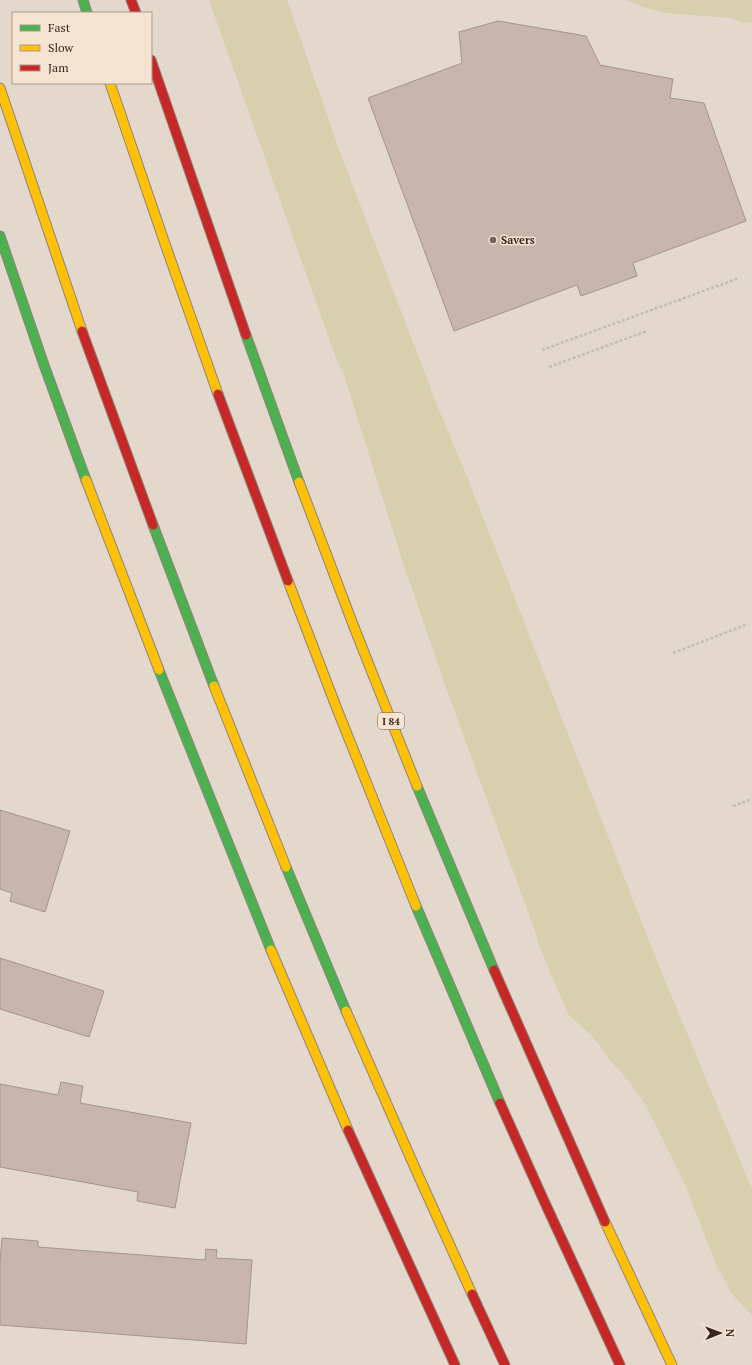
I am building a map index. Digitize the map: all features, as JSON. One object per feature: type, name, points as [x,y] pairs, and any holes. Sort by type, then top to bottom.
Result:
[{"type":"highway","points":[[83,0],[87,12]]},
{"type":"highway","points":[[131,0],[136,12]]},
{"type":"highway","name":"I 84","points":[[152,63],[256,368],[398,739],[440,843],[541,1081],[672,1365]]},
{"type":"highway","points":[[110,84],[176,277],[222,405],[268,530],[365,780],[464,1018],[562,1240],[620,1365]]},
{"type":"highway","points":[[0,88],[114,423],[172,580],[233,737],[306,916],[371,1068],[505,1365]]},
{"type":"highway","points":[[0,236],[50,382],[148,646],[238,871],[315,1056],[369,1180],[455,1365]]},
{"type":"path","points":[[542,350],[739,278]]},
{"type":"path","points":[[549,368],[647,331]]},
{"type":"path","points":[[673,653],[748,624]]},
{"type":"path","points":[[733,806],[752,799]]},
{"type":"shaded area","points":[[209,0],[287,0],[340,152],[439,410],[470,484],[657,961],[752,1189],[752,1316],[731,1293],[716,1264],[686,1187],[642,1100],[594,1038],[568,1014],[539,946],[535,931],[449,696],[402,560],[344,375],[337,361]]},
{"type":"shaded area","points":[[626,0],[752,0],[752,22],[745,23],[729,18],[667,13],[649,9]]},
{"type":"building","points":[[498,21],[586,36],[600,65],[673,79],[670,98],[704,103],[746,221],[633,263],[637,276],[581,296],[577,285],[454,331],[368,98],[462,63],[459,32]]},
{"type":"building","points":[[0,810],[70,831],[45,912],[10,901],[12,893],[0,889]]},
{"type":"building","points":[[0,958],[104,991],[89,1037],[0,1009]]},
{"type":"building","points":[[61,1082],[83,1086],[80,1103],[191,1123],[175,1208],[137,1201],[138,1192],[0,1167],[0,1084],[58,1095]]},
{"type":"building","points":[[2,1238],[38,1241],[38,1247],[205,1260],[206,1249],[217,1250],[216,1258],[252,1260],[246,1344],[0,1325],[0,1262]]},
{"type":"traffic: fast","points":[[83,0],[87,12]]},
{"type":"traffic: fast","points":[[0,236],[44,365],[86,480]]},
{"type":"traffic: fast","points":[[246,335],[299,482]]},
{"type":"traffic: fast","points":[[153,525],[214,686]]},
{"type":"traffic: fast","points":[[159,670],[271,950]]},
{"type":"traffic: fast","points":[[417,786],[494,970]]},
{"type":"traffic: fast","points":[[286,867],[346,1011]]},
{"type":"traffic: fast","points":[[416,906],[500,1103]]},
{"type":"traffic: slow","points":[[110,84],[218,394]]},
{"type":"traffic: slow","points":[[0,88],[82,331]]},
{"type":"traffic: slow","points":[[86,480],[159,670]]},
{"type":"traffic: slow","points":[[299,482],[417,786]]},
{"type":"traffic: slow","points":[[288,581],[337,709],[416,906]]},
{"type":"traffic: slow","points":[[214,686],[286,867]]},
{"type":"traffic: slow","points":[[271,950],[348,1130]]},
{"type":"traffic: slow","points":[[346,1011],[472,1294]]},
{"type":"traffic: slow","points":[[605,1222],[672,1365]]},
{"type":"traffic: jam","points":[[131,0],[136,12]]},
{"type":"traffic: jam","points":[[152,63],[246,335]]},
{"type":"traffic: jam","points":[[82,331],[153,525]]},
{"type":"traffic: jam","points":[[218,394],[288,581]]},
{"type":"traffic: jam","points":[[494,970],[605,1222]]},
{"type":"traffic: jam","points":[[500,1103],[620,1365]]},
{"type":"traffic: jam","points":[[348,1130],[455,1365]]},
{"type":"traffic: jam","points":[[472,1294],[505,1365]]},
{"type":"place","name":"Savers","points":[[493,240]]}]
